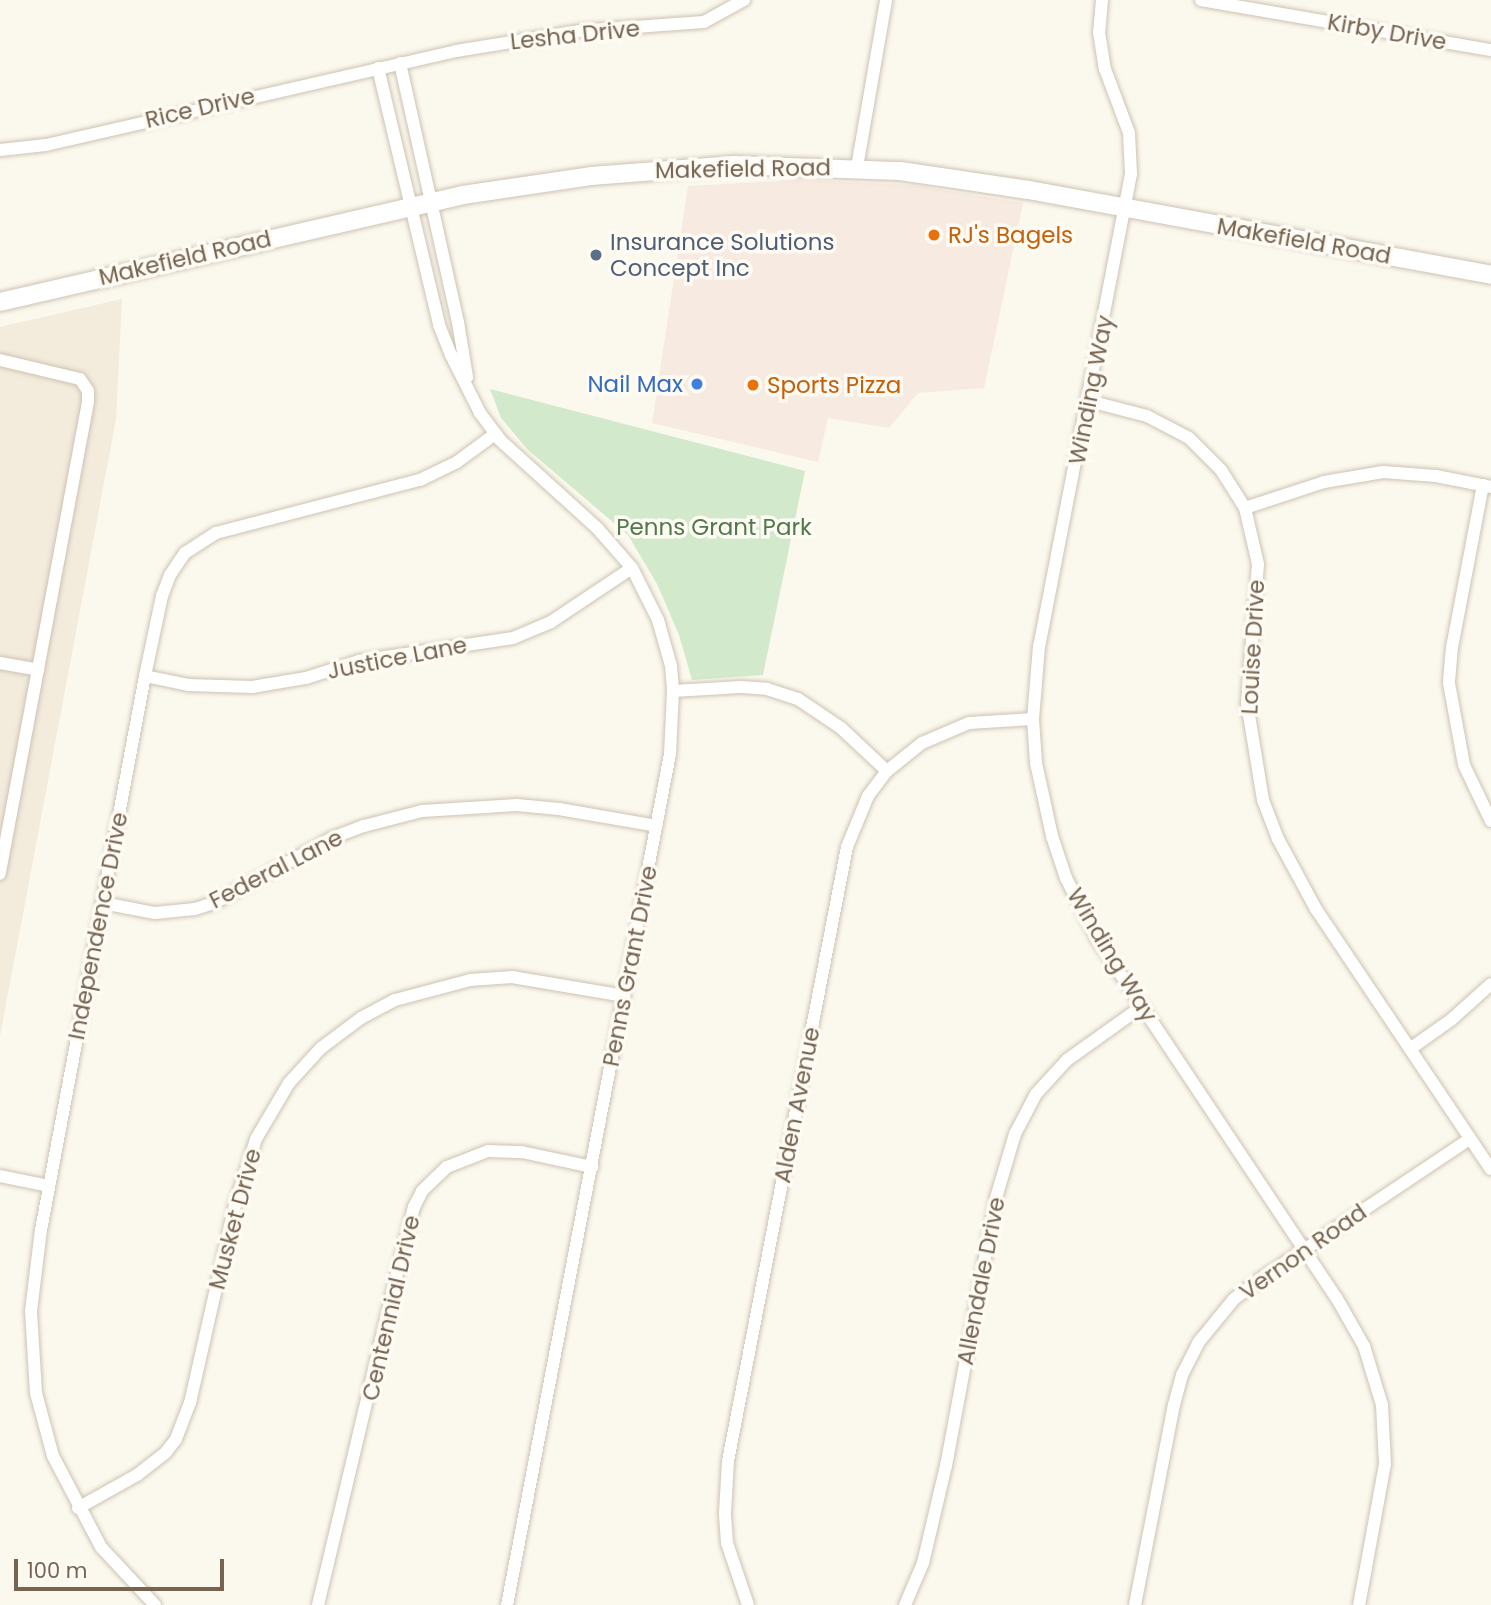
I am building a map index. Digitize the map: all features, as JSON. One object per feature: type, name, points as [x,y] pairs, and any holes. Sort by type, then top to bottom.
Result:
[{"type":"street","name":"Lesha Drive","points":[[400,63],[580,32],[704,22],[744,0]]},
{"type":"street","points":[[858,167],[886,0]]},
{"type":"street","name":"Winding Way","points":[[1102,0],[1099,32],[1105,69],[1129,133],[1132,150],[1125,209],[1039,646],[1033,719],[1042,797],[1066,878],[1097,939],[1349,1318],[1364,1346],[1382,1405],[1385,1464],[1359,1605]]},
{"type":"street","name":"Kirby Drive","points":[[1201,0],[1491,50]]},
{"type":"street","name":"Rice Drive","points":[[0,150],[46,145],[400,63]]},
{"type":"street","name":"Penns Grant Drive","points":[[400,63],[458,322],[470,393]]},
{"type":"street","name":"Penns Grant Drive","points":[[378,68],[439,325],[470,393],[495,434],[597,528],[632,568],[658,620],[671,666],[673,691],[670,754],[507,1605]]},
{"type":"street","name":"Makefield Road","points":[[0,302],[431,202],[592,176],[733,164],[858,167],[1020,188],[1491,275]]},
{"type":"street","points":[[0,360],[70,374],[80,379],[88,391],[0,874]]},
{"type":"street","name":"Louise Drive","points":[[1089,401],[1147,416],[1189,438],[1221,470],[1245,508],[1258,564],[1247,674],[1247,703],[1263,800],[1292,869],[1491,1170]]},
{"type":"street","name":"Independence Drive","points":[[155,1605],[101,1547],[78,1508],[53,1456],[36,1394],[31,1311],[34,1274],[49,1186],[153,633],[170,575],[184,553],[203,540],[237,526],[420,480],[457,462],[495,434]]},
{"type":"street","points":[[1245,508],[1324,482],[1383,472],[1436,476],[1487,486],[1452,646],[1449,683],[1464,765],[1491,821]]},
{"type":"street","name":"Justice Lane","points":[[145,676],[188,685],[252,687],[306,678],[359,661],[513,638],[551,622],[632,568]]},
{"type":"street","points":[[0,663],[38,670]]},
{"type":"street","points":[[673,691],[741,687],[767,690],[798,699],[841,728],[887,771]]},
{"type":"street","name":"Alden Avenue","points":[[748,1605],[727,1543],[725,1485],[847,847],[867,796],[887,771],[922,743],[950,728],[986,721],[1033,719]]},
{"type":"street","name":"Federal Lane","points":[[103,903],[155,913],[195,909],[216,902],[332,838],[422,811],[517,806],[559,808],[657,826]]},
{"type":"street","name":"Musket Drive","points":[[78,1508],[137,1475],[166,1452],[176,1438],[190,1403],[235,1205],[256,1139],[289,1083],[321,1048],[361,1018],[395,1000],[470,980],[513,978],[624,996]]},
{"type":"street","points":[[1410,1049],[1452,1019],[1491,984]]},
{"type":"street","name":"Allendale Drive","points":[[905,1605],[923,1563],[946,1466],[996,1198],[1015,1134],[1036,1094],[1067,1060],[1141,1007]]},
{"type":"street","name":"Vernon Road","points":[[1135,1605],[1174,1405],[1186,1365],[1198,1343],[1234,1299],[1470,1139]]},
{"type":"street","name":"Centennial Drive","points":[[318,1605],[414,1207],[422,1191],[447,1167],[488,1152],[522,1153],[592,1167]]},
{"type":"street","points":[[0,1176],[49,1186]]},
{"type":"shaded area","points":[[797,180],[910,185],[1023,203],[984,388],[918,393],[889,428],[828,418],[818,462],[652,423],[688,186]]},
{"type":"shaded area","points":[[122,299],[116,419],[0,1036],[0,327]]},
{"type":"green space","name":"Penns Grant Park","points":[[490,389],[805,471],[763,675],[692,680],[679,635],[657,584],[628,535],[527,449],[501,418]]},
{"type":"place","name":"RJ's Bagels","points":[[934,235]]},
{"type":"place","name":"Insurance Solutions Concept Inc","points":[[596,255]]},
{"type":"place","name":"Nail Max","points":[[697,384]]},
{"type":"place","name":"Sports Pizza","points":[[753,385]]}]
